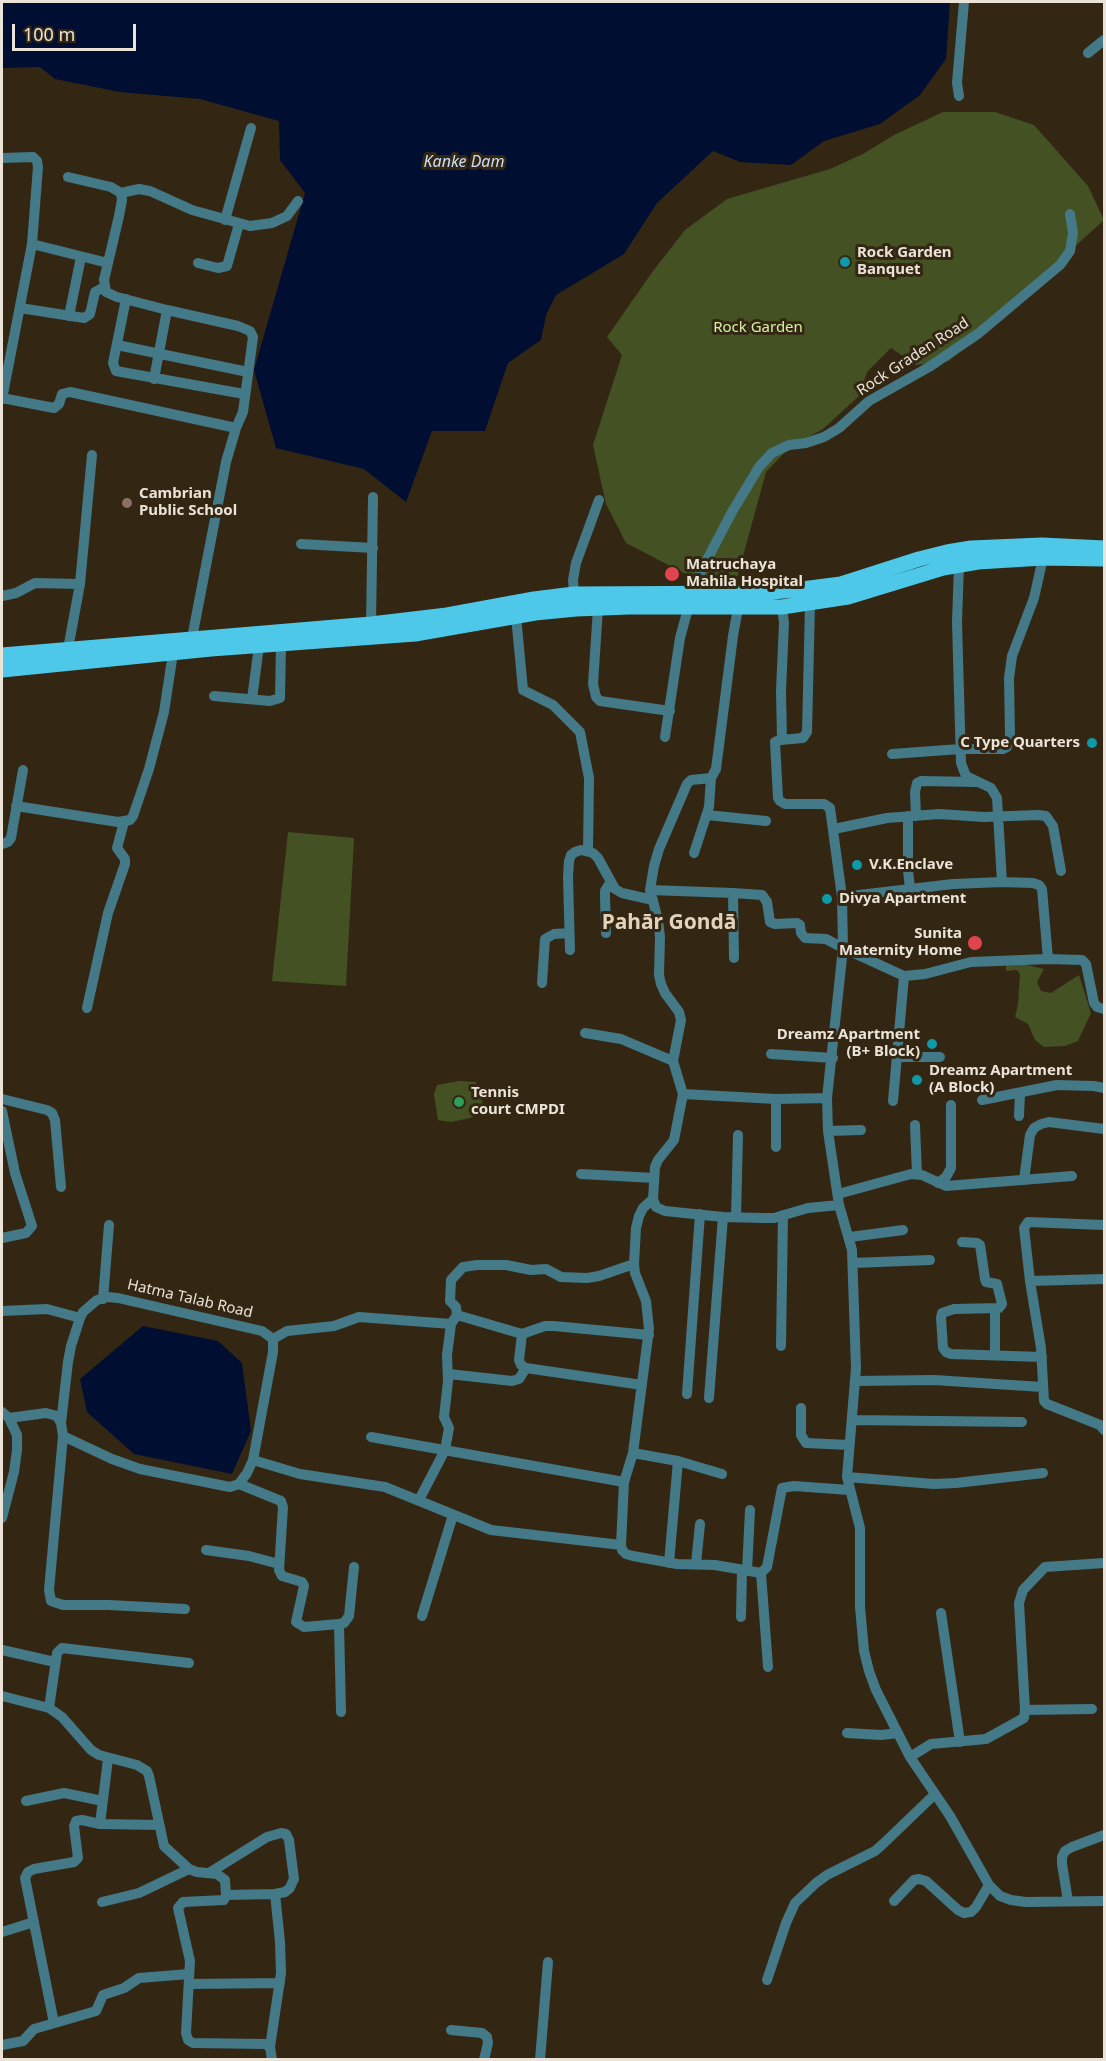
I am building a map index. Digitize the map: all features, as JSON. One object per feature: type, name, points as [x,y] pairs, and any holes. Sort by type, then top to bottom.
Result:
[{"type":"main road","points":[[2,670],[173,653],[423,633],[516,616],[576,609],[841,585],[947,552],[971,548],[1042,545],[1104,548]]},
{"type":"main road","points":[[2,655],[371,624],[447,615],[574,594],[690,600],[738,608],[782,607],[810,604],[868,592],[959,565],[1042,558],[1104,559]]},
{"type":"street","points":[[959,96],[957,83],[964,2]]},
{"type":"street","points":[[1088,53],[1104,40]]},
{"type":"street","points":[[225,220],[251,128]]},
{"type":"street","points":[[2,158],[27,156],[37,161],[32,244],[2,398],[54,408],[59,404],[62,394],[70,392],[236,428]]},
{"type":"street","points":[[68,177],[111,187],[121,193],[139,189],[150,190],[192,210],[250,226],[272,224],[286,216],[298,201]]},
{"type":"street","points":[[121,193],[122,200],[104,287],[106,292],[167,310],[238,326],[250,331],[253,345],[243,412],[236,428],[221,483],[192,638]]},
{"type":"street","name":"Rock Graden Road","points":[[665,737],[680,638],[690,600],[701,571],[759,467],[772,453],[824,437],[869,401],[929,367],[979,333],[1060,265],[1070,251],[1073,233],[1070,214]]},
{"type":"street","points":[[198,263],[218,268],[227,266],[239,224]]},
{"type":"street","points":[[32,244],[108,264]]},
{"type":"street","points":[[69,316],[81,257]]},
{"type":"street","points":[[20,308],[88,317],[95,292],[104,287]]},
{"type":"street","points":[[126,299],[113,363],[116,371],[244,394]]},
{"type":"street","points":[[154,378],[167,310]]},
{"type":"street","points":[[117,345],[248,372]]},
{"type":"street","points":[[68,650],[80,584],[92,455]]},
{"type":"street","points":[[371,624],[373,497]]},
{"type":"street","points":[[574,594],[573,580],[576,563],[599,500]]},
{"type":"street","points":[[301,544],[373,548]]},
{"type":"street","points":[[892,754],[1007,747],[1010,735],[1009,678],[1012,656],[1034,598],[1042,558]]},
{"type":"street","points":[[959,565],[957,622],[960,749],[963,771],[966,776],[995,792],[999,816],[1002,882]]},
{"type":"street","points":[[2,596],[16,593],[35,583],[80,584]]},
{"type":"street","points":[[810,604],[807,732],[802,738],[777,741],[774,745],[780,801],[785,804],[820,804],[828,806],[831,812],[842,897],[843,948],[827,1098],[828,1131],[839,1205],[850,1237],[853,1263],[856,1348],[847,1477],[860,1528],[860,1598],[864,1651],[876,1690],[910,1757],[950,1816],[989,1885],[1000,1896],[1011,1900],[1026,1902],[1104,1901]]},
{"type":"street","points":[[782,607],[784,623],[781,691],[782,740]]},
{"type":"street","points":[[598,608],[593,684],[596,697],[600,700],[670,711]]},
{"type":"street","points":[[694,853],[707,815],[711,795],[711,778],[716,769],[738,608]]},
{"type":"street","points":[[516,616],[523,690],[553,705],[580,732],[589,778],[588,851]]},
{"type":"street","points":[[214,696],[270,701],[280,698],[280,644]]},
{"type":"street","points":[[252,699],[259,646]]},
{"type":"street","points":[[16,806],[124,822],[130,820],[149,769],[164,712],[173,653]]},
{"type":"street","points":[[2,844],[11,838],[23,770]]},
{"type":"street","points":[[711,778],[692,780],[687,784],[654,866],[652,895],[660,937],[659,975],[664,993],[679,1012],[681,1020],[673,1060],[683,1094],[674,1140],[658,1160],[653,1199],[656,1206],[665,1211],[723,1217],[764,1218],[808,1208],[839,1205]]},
{"type":"street","points":[[910,889],[912,816],[917,783],[921,781],[977,782]]},
{"type":"street","points":[[707,815],[766,821]]},
{"type":"street","points":[[834,829],[887,818],[912,816],[1038,815],[1050,819],[1061,872]]},
{"type":"street","points":[[87,1008],[108,913],[125,864],[117,848],[124,822]]},
{"type":"street","points":[[570,950],[567,895],[569,861],[575,852],[588,851],[598,858],[610,883],[622,893],[762,895],[767,902],[770,922],[775,924],[797,923],[805,938],[826,939],[904,976],[925,974],[971,962],[1082,960],[1086,964],[1094,1003],[1097,1007],[1104,1009]]},
{"type":"street","points":[[606,933],[605,891],[610,883]]},
{"type":"street","points":[[842,897],[953,884],[1033,883],[1042,889],[1048,959]]},
{"type":"street","points":[[733,893],[734,958]]},
{"type":"street","points":[[542,983],[545,939],[554,934],[569,933]]},
{"type":"street","points":[[893,1101],[904,976]]},
{"type":"street","points":[[585,1033],[621,1039],[673,1060]]},
{"type":"street","points":[[771,1054],[833,1058]]},
{"type":"street","points":[[897,1057],[940,1057]]},
{"type":"street","points":[[982,1100],[1067,1085],[1104,1088]]},
{"type":"street","points":[[1018,1116],[1020,1093]]},
{"type":"street","points":[[683,1094],[776,1099],[827,1098]]},
{"type":"street","points":[[776,1099],[776,1147]]},
{"type":"street","points":[[2,1100],[52,1113],[55,1120],[61,1187]]},
{"type":"street","points":[[938,1183],[946,1177],[951,1168],[951,1105]]},
{"type":"street","points":[[2,1111],[15,1173],[32,1226],[26,1233],[2,1239]]},
{"type":"street","points":[[1024,1180],[1030,1135],[1034,1128],[1049,1122],[1104,1129]]},
{"type":"street","points":[[915,1125],[917,1174]]},
{"type":"street","points":[[828,1131],[861,1130]]},
{"type":"street","points":[[736,1217],[738,1135]]},
{"type":"street","points":[[581,1174],[654,1178]]},
{"type":"street","points":[[838,1194],[911,1174],[952,1186],[1072,1176]]},
{"type":"street","points":[[653,1199],[643,1208],[639,1216],[634,1264],[635,1273],[646,1301],[649,1335],[633,1453],[624,1482],[621,1545],[626,1554],[669,1563],[715,1565],[761,1574]]},
{"type":"street","points":[[687,1394],[700,1214]]},
{"type":"street","points":[[781,1346],[783,1215]]},
{"type":"street","points":[[709,1398],[723,1217]]},
{"type":"street","points":[[1104,1225],[1026,1223],[1024,1228],[1042,1357],[1044,1401],[1093,1422],[1104,1430]]},
{"type":"street","points":[[109,1225],[102,1299],[91,1304],[80,1318],[68,1362],[61,1423],[63,1436],[49,1590],[51,1601],[63,1605],[185,1609]]},
{"type":"street","points":[[850,1237],[903,1230]]},
{"type":"street","points":[[962,1242],[977,1242],[980,1245],[986,1282],[994,1283],[999,1288],[1002,1304],[999,1308],[948,1310],[942,1313],[943,1348],[951,1354],[1042,1357]]},
{"type":"street","points":[[853,1263],[930,1260]]},
{"type":"street","points":[[418,1500],[445,1450],[449,1428],[444,1417],[449,1374],[447,1355],[456,1307],[450,1301],[450,1290],[452,1280],[463,1267],[506,1265],[531,1270],[546,1269],[561,1277],[587,1278],[634,1264]]},
{"type":"street","points":[[1030,1281],[1104,1278]]},
{"type":"street","name":"Hatma Talab Road","points":[[102,1299],[118,1298],[262,1331],[273,1339]]},
{"type":"street","points":[[995,1308],[995,1355]]},
{"type":"street","points":[[2,1311],[47,1309],[80,1318]]},
{"type":"street","points":[[63,1436],[112,1459],[140,1469],[230,1487],[239,1484],[253,1460],[273,1352],[273,1339],[286,1331],[334,1326],[359,1317],[454,1320],[522,1334],[545,1326],[554,1326],[649,1335]]},
{"type":"street","points":[[522,1334],[519,1360],[526,1368],[642,1385]]},
{"type":"street","points":[[449,1374],[512,1381],[519,1379],[526,1368]]},
{"type":"street","points":[[855,1381],[934,1380],[1042,1387]]},
{"type":"street","points":[[801,1408],[801,1435],[806,1443],[849,1444]]},
{"type":"street","points":[[2,1518],[15,1472],[17,1450],[17,1435],[5,1415],[46,1413],[57,1416],[61,1423]]},
{"type":"street","points":[[852,1420],[1022,1422]]},
{"type":"street","points":[[371,1437],[624,1482]]},
{"type":"street","points":[[633,1453],[678,1461],[722,1474]]},
{"type":"street","points":[[253,1460],[300,1474],[385,1487],[491,1530],[621,1545]]},
{"type":"street","points":[[669,1563],[678,1461]]},
{"type":"street","points":[[847,1477],[934,1484],[1043,1473]]},
{"type":"street","points":[[239,1484],[281,1501],[283,1507],[279,1564],[282,1576],[302,1581],[304,1586],[304,1593],[296,1616],[296,1622],[300,1626],[344,1623],[349,1616],[354,1567]]},
{"type":"street","points":[[768,1667],[761,1574],[767,1567],[783,1488],[794,1486],[849,1490]]},
{"type":"street","points":[[741,1617],[750,1510]]},
{"type":"street","points":[[422,1616],[453,1515]]},
{"type":"street","points":[[696,1564],[700,1524]]},
{"type":"street","points":[[206,1550],[249,1556],[279,1564]]},
{"type":"street","points":[[910,1757],[931,1744],[978,1741],[992,1737],[1020,1722],[1024,1718],[1025,1710],[1019,1599],[1023,1590],[1046,1567],[1104,1563]]},
{"type":"street","points":[[941,1613],[960,1742]]},
{"type":"street","points":[[339,1624],[341,1712]]},
{"type":"street","points":[[49,1708],[55,1662],[57,1653],[62,1648],[189,1663]]},
{"type":"street","points":[[2,1650],[55,1662]]},
{"type":"street","points":[[2,1696],[49,1708],[62,1717],[91,1750],[108,1759],[137,1765],[147,1771],[164,1846],[189,1869],[222,1876],[225,1880],[226,1895]]},
{"type":"street","points":[[1025,1710],[1092,1709]]},
{"type":"street","points":[[847,1733],[881,1735],[898,1733]]},
{"type":"street","points":[[100,1824],[108,1759]]},
{"type":"street","points":[[26,1801],[64,1793],[103,1802]]},
{"type":"street","points":[[767,1980],[786,1923],[795,1904],[827,1875],[875,1851],[934,1794]]},
{"type":"street","points":[[54,2023],[25,1878],[28,1872],[74,1862],[78,1858],[74,1826],[76,1821],[100,1824],[159,1825]]},
{"type":"street","points":[[209,1873],[267,1837],[286,1834],[289,1840],[294,1879],[290,1888],[285,1892],[226,1895],[220,1901],[183,1902],[178,1908],[189,1952],[186,2033],[188,2040],[193,2043],[258,2044],[270,2047]]},
{"type":"street","points":[[1068,1901],[1062,1864],[1065,1851],[1104,1835]]},
{"type":"street","points":[[102,1902],[139,1893],[189,1869]]},
{"type":"street","points":[[894,1901],[914,1880],[920,1879],[926,1881],[958,1910],[964,1913],[971,1912],[989,1885]]},
{"type":"street","points":[[272,2060],[270,2047],[280,1983],[281,1959],[275,1893]]},
{"type":"street","points":[[2,1932],[34,1922]]},
{"type":"street","points":[[540,2060],[548,1962]]},
{"type":"street","points":[[2,2045],[22,2041],[34,2029],[96,2010],[104,1995],[124,1988],[139,1978],[280,1983]]},
{"type":"street","points":[[451,2030],[482,2033],[487,2037],[488,2043],[483,2060]]},
{"type":"green space","name":"Rock Garden","points":[[943,112],[995,112],[1034,125],[1088,186],[1104,220],[949,361],[916,365],[891,348],[867,372],[859,396],[823,429],[789,448],[766,472],[736,582],[699,581],[626,543],[606,504],[593,445],[622,355],[607,337],[653,271],[685,230],[727,199],[830,169]]},
{"type":"green space","points":[[288,832],[354,838],[346,986],[272,981]]},
{"type":"green space","points":[[1006,960],[1044,969],[1037,982],[1041,991],[1051,993],[1079,975],[1091,1013],[1078,1041],[1065,1046],[1044,1047],[1035,1040],[1028,1024],[1015,1017],[1020,974],[1017,970],[1006,971]]},
{"type":"green space","name":"Tennis court CMPDI","points":[[459,1081],[476,1082],[485,1110],[470,1118],[451,1122],[438,1120],[434,1094],[437,1085]]},
{"type":"water","name":"Kanke Dam","points":[[2,2],[950,2],[946,59],[920,95],[880,124],[824,141],[791,165],[740,162],[713,151],[657,203],[624,254],[556,295],[546,315],[541,340],[508,363],[485,431],[432,431],[406,502],[364,469],[276,448],[254,370],[305,193],[280,160],[279,121],[200,99],[120,92],[55,79],[40,67],[2,68]]},
{"type":"water","points":[[143,1326],[218,1341],[242,1363],[251,1431],[232,1474],[134,1454],[87,1412],[80,1379]]},
{"type":"place","name":"Rock Garden Banquet","points":[[845,262]]},
{"type":"place","name":"Cambrian Public School","points":[[127,503]]},
{"type":"place","name":"Matruchaya Mahila Hospital","points":[[672,574]]},
{"type":"place","name":"C Type Quarters","points":[[1092,743]]},
{"type":"place","name":"V.K.Enclave","points":[[857,865]]},
{"type":"place","name":"Divya Apartment","points":[[827,899]]},
{"type":"place","name":"Sunita Maternity Home","points":[[975,943]]},
{"type":"place","name":"Dreamz Apartment (B+ Block)","points":[[932,1044]]},
{"type":"place","name":"Dreamz Apartment (A Block)","points":[[917,1080]]},
{"type":"place","name":"Tennis court CMPDI","points":[[459,1102]]},
{"type":"district","name":"Pahār Gondā","points":[[669,923]]}]
